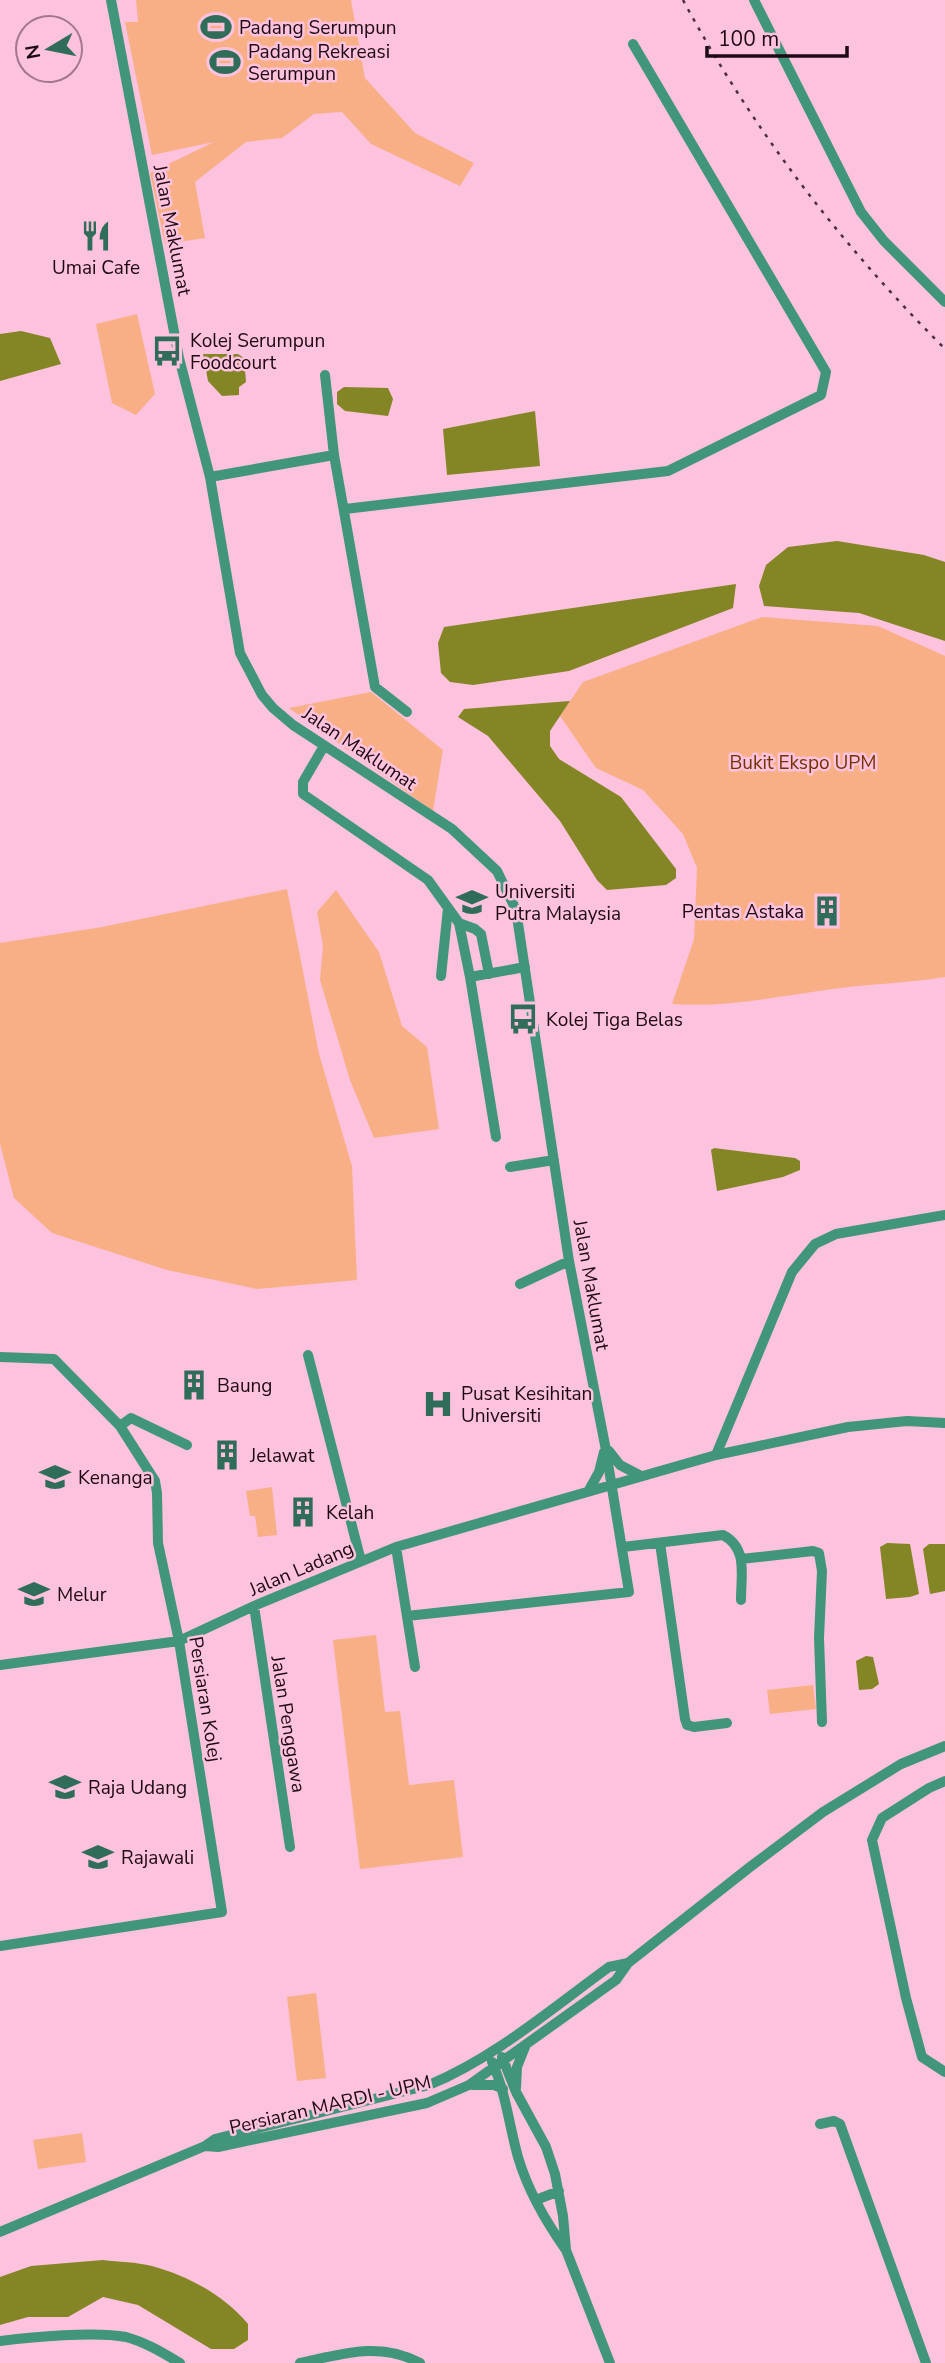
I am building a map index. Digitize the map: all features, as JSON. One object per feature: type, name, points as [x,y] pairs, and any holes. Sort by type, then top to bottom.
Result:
[{"type":"street","name":"Jalan Maklumat","points":[[112,0],[179,358],[210,477],[240,653],[256,685],[273,708],[324,746],[452,829],[497,871],[516,910],[569,1261],[612,1484],[629,1592],[407,1616]]},
{"type":"street","points":[[754,0],[861,212],[884,241],[945,302]]},
{"type":"street","points":[[345,509],[668,471],[821,395],[826,372],[633,44]]},
{"type":"street","points":[[325,375],[334,455],[376,687],[407,712]]},
{"type":"street","points":[[210,477],[334,455]]},
{"type":"street","points":[[324,746],[303,782],[303,794],[428,880],[458,923],[470,977],[496,1137]]},
{"type":"street","points":[[441,976],[448,908]]},
{"type":"street","points":[[458,923],[481,934],[489,974]]},
{"type":"street","points":[[470,977],[525,967]]},
{"type":"street","points":[[510,1167],[554,1160]]},
{"type":"street","points":[[716,1455],[792,1272],[815,1244],[836,1234],[945,1215]]},
{"type":"street","points":[[520,1284],[569,1261]]},
{"type":"street","points":[[308,1356],[361,1561]]},
{"type":"street","name":"Persiaran Kolej","points":[[0,1357],[54,1359],[120,1426],[155,1481],[158,1543],[179,1641],[222,1913],[0,1945]]},
{"type":"street","points":[[120,1426],[131,1418],[187,1445]]},
{"type":"street","name":"Jalan Ladang","points":[[0,1665],[179,1641],[254,1606],[396,1547],[716,1455],[848,1426],[907,1421],[945,1423]]},
{"type":"street","points":[[605,1446],[620,1465],[641,1476]]},
{"type":"street","points":[[589,1490],[603,1461],[605,1446]]},
{"type":"street","points":[[623,1547],[723,1535],[733,1540],[741,1559],[741,1600]]},
{"type":"street","points":[[660,1543],[687,1725],[694,1727],[727,1723]]},
{"type":"street","points":[[396,1547],[415,1667]]},
{"type":"street","points":[[741,1559],[768,1554],[813,1551],[819,1553],[822,1571],[819,1638],[822,1722]]},
{"type":"street","name":"Jalan Penggawa","points":[[254,1606],[290,1847]]},
{"type":"street","name":"Persiaran MARDI - UPM","points":[[205,2146],[218,2147],[427,2103],[469,2085],[617,1980],[628,1963],[823,1812],[901,1764],[945,1746]]},
{"type":"street","points":[[945,1781],[929,1787],[882,1818],[872,1840],[906,1998],[922,2057],[945,2071]]},
{"type":"street","name":"Persiaran MARDI - UPM","points":[[0,2232],[205,2146],[215,2139],[429,2085],[494,2051],[609,1967],[628,1963]]},
{"type":"street","points":[[516,2092],[517,2067],[525,2047]]},
{"type":"street","points":[[494,2051],[546,2147],[559,2191],[566,2250],[610,2363]]},
{"type":"street","points":[[500,2065],[518,2155],[527,2183],[548,2226],[566,2250]]},
{"type":"street","points":[[469,2085],[494,2085],[503,2089]]},
{"type":"street","points":[[820,2124],[835,2121],[840,2124],[926,2363]]},
{"type":"street","points":[[536,2200],[559,2191]]},
{"type":"street","points":[[0,2341],[125,2337],[180,2363]]},
{"type":"street","points":[[299,2363],[379,2349],[420,2363]]},
{"type":"green space","points":[[136,0],[351,0],[365,78],[415,133],[474,163],[460,186],[371,144],[342,112],[314,114],[282,138],[246,142],[195,182],[205,238],[165,244],[150,173],[214,142],[152,155],[125,22],[138,22]]},
{"type":"green space","points":[[137,314],[155,394],[136,415],[112,403],[96,324]]},
{"type":"green space","name":"Bukit Ekspo UPM","points":[[762,617],[878,626],[945,656],[945,977],[733,1003],[672,1004],[694,939],[697,868],[683,834],[643,790],[596,768],[560,716],[583,682]]},
{"type":"green space","points":[[371,692],[443,750],[433,811],[289,708]]},
{"type":"green space","points":[[287,889],[319,1054],[352,1166],[357,1280],[257,1289],[167,1270],[52,1233],[14,1198],[0,1144],[0,943],[102,927]]},
{"type":"green space","points":[[336,890],[379,952],[402,1026],[427,1047],[439,1129],[374,1138],[350,1080],[320,980],[323,946],[317,912]]},
{"type":"green space","points":[[272,1487],[277,1535],[258,1537],[255,1516],[250,1516],[246,1491]]},
{"type":"green space","points":[[376,1635],[385,1712],[400,1711],[409,1785],[454,1780],[463,1857],[360,1869],[333,1640]]},
{"type":"green space","points":[[813,1685],[816,1709],[770,1714],[767,1690]]},
{"type":"green space","points":[[316,1993],[326,2078],[297,2081],[287,1997]]},
{"type":"green space","points":[[82,2133],[86,2162],[38,2169],[33,2140]]},
{"type":"shaded area","points":[[21,331],[50,338],[61,364],[0,381],[0,334]]},
{"type":"shaded area","points":[[203,354],[238,354],[244,358],[246,382],[239,387],[239,395],[222,396],[208,381]]},
{"type":"shaded area","points":[[344,387],[388,388],[393,399],[388,416],[345,411],[337,404],[337,392]]},
{"type":"shaded area","points":[[535,411],[540,466],[447,475],[443,429]]},
{"type":"shaded area","points":[[837,541],[924,555],[945,562],[945,641],[859,613],[764,606],[759,586],[766,565],[788,547]]},
{"type":"shaded area","points":[[736,584],[733,608],[569,671],[473,685],[450,682],[441,673],[438,643],[444,627]]},
{"type":"shaded area","points":[[570,701],[550,731],[550,746],[559,759],[621,797],[676,869],[676,878],[666,885],[607,890],[597,880],[560,821],[488,736],[458,717],[464,709]]},
{"type":"shaded area","points":[[714,1148],[795,1158],[800,1161],[800,1170],[783,1177],[717,1191],[711,1150]]},
{"type":"shaded area","points":[[887,1543],[910,1544],[919,1594],[886,1599],[880,1547]]},
{"type":"shaded area","points":[[929,1544],[945,1544],[945,1591],[930,1594],[923,1549]]},
{"type":"shaded area","points":[[866,1656],[873,1657],[879,1684],[872,1689],[859,1690],[856,1661]]},
{"type":"shaded area","points":[[103,2260],[152,2266],[179,2275],[204,2288],[228,2304],[248,2324],[248,2340],[234,2349],[211,2349],[138,2305],[103,2297],[68,2317],[28,2317],[0,2325],[0,2277],[31,2266]]},
{"type":"railway","points":[[683,0],[739,95],[801,184],[870,269],[945,349]]},
{"type":"place","name":"Padang Serumpun","points":[[216,27]]},
{"type":"place","name":"Padang Rekreasi Serumpun","points":[[225,62]]},
{"type":"place","name":"Umai Cafe","points":[[96,236]]},
{"type":"place","name":"Kolej Serumpun Foodcourt","points":[[167,351]]},
{"type":"place","name":"Universiti Putra Malaysia","points":[[472,902]]},
{"type":"place","name":"Pentas Astaka","points":[[827,911]]},
{"type":"place","name":"Kolej Tiga Belas","points":[[523,1019]]},
{"type":"place","name":"Baung","points":[[194,1385]]},
{"type":"place","name":"Pusat Kesihitan Universiti","points":[[438,1404]]},
{"type":"place","name":"Jelawat","points":[[227,1455]]},
{"type":"place","name":"Kenanga","points":[[55,1477]]},
{"type":"place","name":"Kelah","points":[[303,1512]]},
{"type":"place","name":"Melur","points":[[34,1594]]},
{"type":"place","name":"Raja Udang","points":[[65,1787]]},
{"type":"place","name":"Rajawali","points":[[98,1857]]}]
